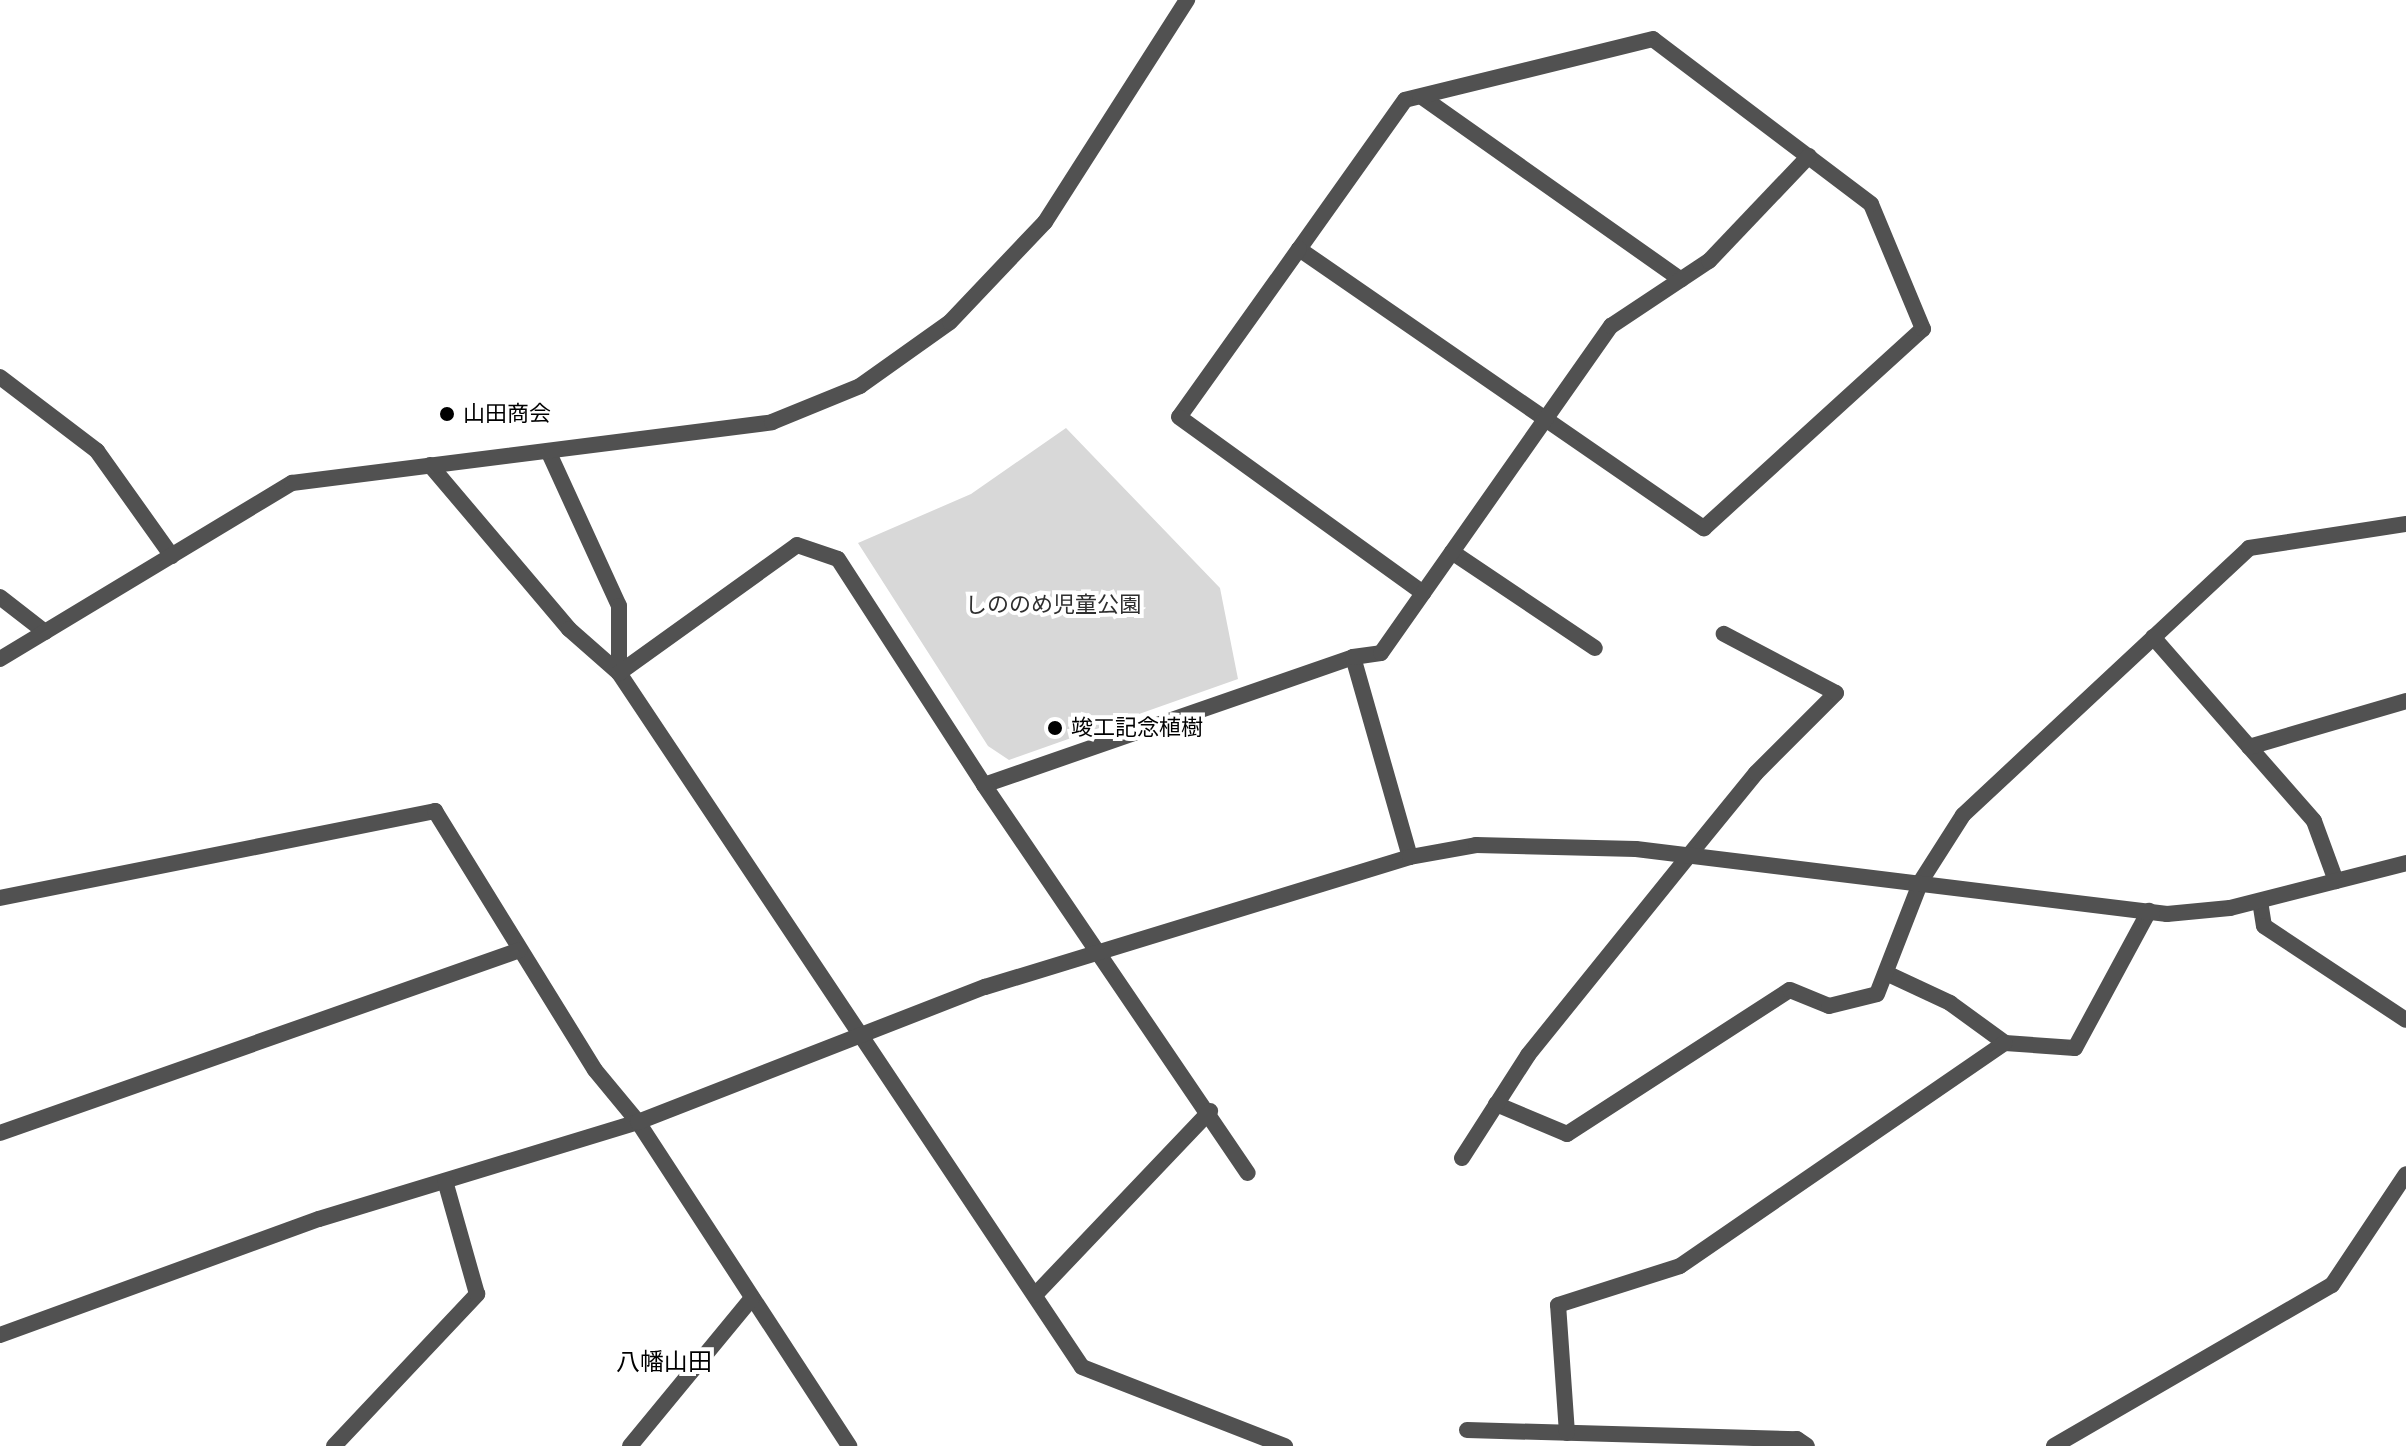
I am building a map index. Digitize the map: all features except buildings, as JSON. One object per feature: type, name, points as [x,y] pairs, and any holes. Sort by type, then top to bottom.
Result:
[{"type":"street","points":[[0,659],[292,483],[549,453],[772,422],[860,386],[950,322],[1045,222],[1187,0]]},
{"type":"street","points":[[1299,249],[1704,528],[1923,329],[1871,204],[1653,39],[1405,100],[1179,417],[1423,593]]},
{"type":"street","points":[[1422,97],[1681,280]]},
{"type":"street","points":[[984,785],[1353,657],[1381,653],[1611,326],[1709,261],[1809,156]]},
{"type":"street","points":[[0,377],[97,451],[172,556]]},
{"type":"street","points":[[549,453],[619,606],[619,673]]},
{"type":"street","points":[[430,465],[569,629],[619,673],[1082,1367],[1285,1446]]},
{"type":"street","points":[[1496,1104],[1567,1134],[1790,990],[1829,1006],[1877,994],[1921,881],[1963,815],[2249,548],[2406,524]]},
{"type":"street","points":[[619,673],[797,545],[838,559],[984,785],[1210,1111],[1248,1173]]},
{"type":"street","points":[[1452,552],[1595,648]]},
{"type":"street","points":[[0,597],[45,632]]},
{"type":"street","points":[[1462,1158],[1496,1104],[1690,854],[1756,773],[1836,693],[1724,634]]},
{"type":"street","points":[[2153,637],[2314,821],[2336,881]]},
{"type":"street","points":[[1353,657],[1410,857]]},
{"type":"street","points":[[2249,747],[2406,701]]},
{"type":"street","points":[[0,898],[435,811],[595,1070],[638,1122],[849,1446]]},
{"type":"street","points":[[0,1335],[445,1181],[638,1122],[985,987],[1102,955],[1410,857],[1476,845],[1690,854],[2149,911],[2260,901],[2406,863]]},
{"type":"street","points":[[2260,901],[2264,926],[2406,1020]]},
{"type":"street","points":[[1886,973],[1950,1003],[2005,1043],[2075,1048],[2149,911]]},
{"type":"street","points":[[0,1133],[520,950]]},
{"type":"street","points":[[1567,1433],[1558,1305],[1680,1266],[2005,1043]]},
{"type":"street","points":[[1035,1295],[1210,1111]]},
{"type":"street","points":[[2054,1446],[2332,1285],[2406,1174]]},
{"type":"street","points":[[334,1446],[477,1294],[445,1181]]},
{"type":"street","points":[[630,1446],[752,1298]]},
{"type":"street","points":[[1467,1430],[1797,1439],[1807,1446]]},
{"type":"green space","name":"しののめ児童公園","points":[[1066,428],[1220,588],[1238,679],[1009,760],[988,746],[858,543],[971,494]]},
{"type":"place","name":"山田商会","points":[[447,414]]},
{"type":"place","name":"竣工記念植樹","points":[[1055,728]]},
{"type":"district","name":"八幡山田","points":[[664,1362]]}]
